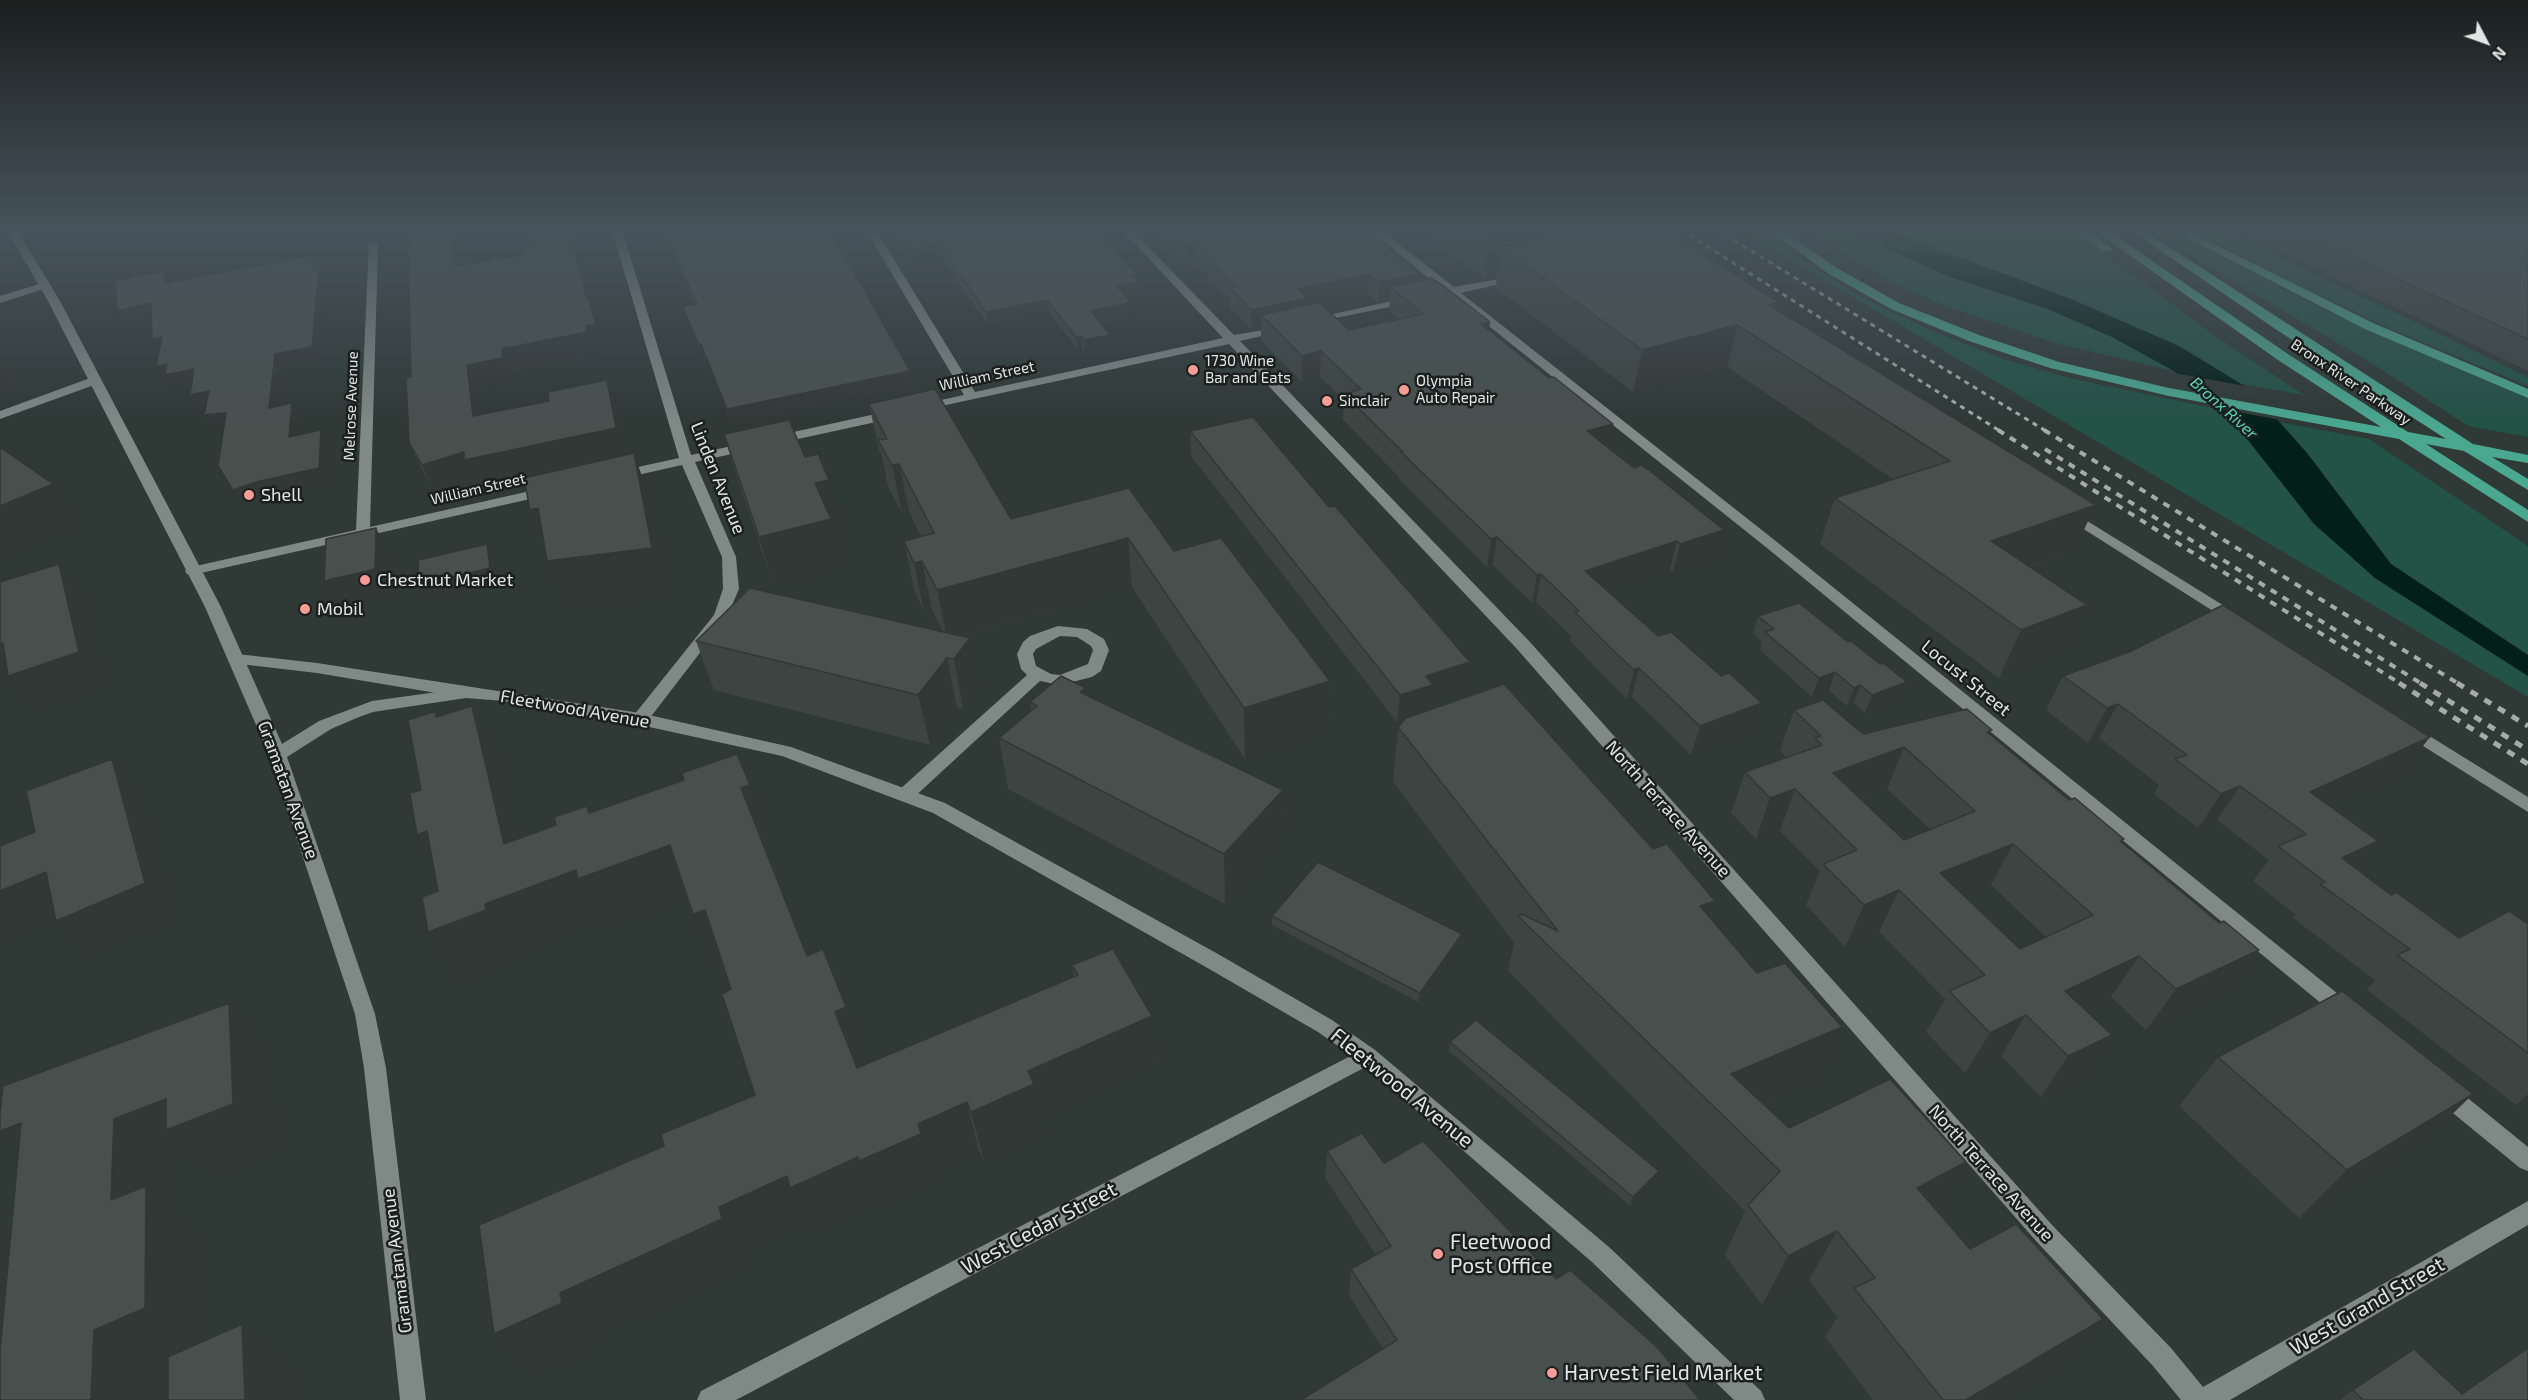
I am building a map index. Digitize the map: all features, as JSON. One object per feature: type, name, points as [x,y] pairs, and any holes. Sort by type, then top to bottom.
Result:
[{"type":"highway","points":[[1877,295],[1922,318],[2000,348],[2055,365],[2169,392],[2528,459]]},
{"type":"highway","points":[[1902,295],[1944,315],[2042,350],[2149,378],[2528,447]]},
{"type":"highway","points":[[2182,295],[2283,357]]},
{"type":"highway","name":"Bronx River Parkway","points":[[2194,295],[2283,357],[2528,518]]},
{"type":"highway","name":"Bronx River Parkway","points":[[2234,295],[2528,485]]},
{"type":"highway","points":[[2308,295],[2369,326],[2528,394]]},
{"type":"street","points":[[0,300],[14,295]]},
{"type":"street","name":"Gramatan Avenue","points":[[51,295],[93,381],[213,607],[237,659],[278,755],[365,1014],[375,1068],[413,1400]]},
{"type":"street","name":"Melrose Avenue","points":[[363,531],[371,295]]},
{"type":"street","name":"Linden Avenue","points":[[637,295],[686,460],[729,557],[730,589],[721,616],[640,719]]},
{"type":"street","points":[[910,295],[971,396]]},
{"type":"street","name":"North Terrace Avenue","points":[[1189,295],[1523,645],[2037,1225],[2162,1357],[2198,1400]]},
{"type":"street","name":"William Street","points":[[612,476],[1434,295]]},
{"type":"street","name":"Locust Street","points":[[1454,295],[1772,545],[2357,1021]]},
{"type":"street","points":[[0,415],[93,381]]},
{"type":"street","name":"William Street","points":[[192,571],[567,486]]},
{"type":"street","points":[[2056,505],[2248,627]]},
{"type":"street","name":"Fleetwood Avenue","points":[[237,659],[317,668],[640,719],[785,751],[939,808],[1150,925],[1325,1026],[1368,1056],[1601,1255],[1752,1400]]},
{"type":"street","points":[[905,795],[1036,675]]},
{"type":"street","points":[[278,755],[325,725],[372,706],[466,693]]},
{"type":"street","points":[[2400,723],[2528,806]]},
{"type":"street","name":"West Cedar Street","points":[[710,1400],[1368,1056]]},
{"type":"street","points":[[2431,1082],[2528,1161]]},
{"type":"street","name":"West Grand Street","points":[[2205,1400],[2528,1212]]},
{"type":"shaded area","points":[[1850,295],[1859,295],[1937,333],[2006,360],[2074,379],[2217,409],[2240,430],[2375,578],[2528,676],[2528,697]]},
{"type":"shaded area","points":[[1922,295],[2006,295],[2048,309],[2112,337],[2174,371],[2058,344],[1943,305]]},
{"type":"shaded area","points":[[2061,295],[2161,295],[2211,333],[2304,395],[2241,384],[2179,346]]},
{"type":"shaded area","points":[[2257,295],[2297,295],[2528,397],[2528,437],[2468,426],[2373,364]]},
{"type":"shaded area","points":[[2320,295],[2359,295],[2528,377],[2528,386],[2384,326]]},
{"type":"shaded area","points":[[2279,422],[2369,439],[2528,546],[2528,655],[2391,564],[2307,453]]},
{"type":"water","name":"Bronx River","points":[[2006,295],[2061,295],[2071,299],[2179,346],[2251,390],[2307,453],[2391,564],[2528,655],[2528,676],[2375,578],[2314,524],[2240,430],[2174,371],[2112,337],[2048,309]]},
{"type":"pier","points":[[2168,372],[2251,387],[2281,420],[2210,407]]},
{"type":"building","points":[[116,295],[317,295],[312,347],[275,354],[269,408],[292,403],[289,437],[321,430],[319,468],[260,481],[233,490],[218,466],[226,413],[204,415],[209,391],[190,395],[194,369],[165,375],[167,364],[156,366],[162,337],[152,340],[151,303],[117,311]]},
{"type":"building","points":[[409,295],[586,295],[596,324],[586,326],[587,332],[502,349],[503,358],[467,365],[473,416],[549,401],[548,392],[607,380],[616,428],[464,460],[464,452],[422,465],[409,443],[406,378],[411,377]]},
{"type":"building","points":[[693,295],[867,295],[910,371],[727,409],[701,344],[699,345],[683,307],[697,304]]},
{"type":"building","points":[[974,295],[1125,295],[1131,302],[1091,311],[1110,335],[1084,340],[1081,336],[1076,337],[1047,300],[986,312]]},
{"type":"building","points":[[1237,295],[1305,295],[1308,298],[1251,310]]},
{"type":"building","points":[[1401,295],[1456,295],[1490,322],[1481,324],[1549,378],[1554,377],[1613,424],[1587,431],[1634,468],[1641,465],[1649,470],[1724,530],[1680,544],[1677,541],[1585,571],[1658,636],[1671,632],[1721,676],[1729,673],[1762,703],[1700,726],[1639,668],[1634,670],[1614,651],[1575,612],[1579,611],[1541,574],[1537,575],[1497,537],[1491,539],[1401,452],[1403,452],[1344,394],[1361,389],[1321,351],[1302,356],[1261,315],[1319,302],[1349,330],[1423,314]]},
{"type":"building","points":[[1567,295],[1767,295],[1778,302],[1769,305],[2096,505],[1991,541],[2087,605],[2021,630],[1835,498],[1950,461],[1737,325],[1642,350]]},
{"type":"building","points":[[2433,295],[2528,295],[2528,339]]},
{"type":"building","points":[[935,389],[1011,519],[1129,488],[1174,551],[1221,538],[1330,681],[1244,708],[1128,538],[937,590],[922,561],[914,563],[904,541],[934,533],[899,464],[892,465],[878,440],[887,439],[869,404]]},
{"type":"building","points":[[1253,417],[1329,507],[1335,506],[1470,662],[1426,676],[1433,685],[1400,695],[1190,431]]},
{"type":"building","points":[[789,420],[805,457],[818,454],[829,480],[815,483],[831,519],[759,537],[724,434]]},
{"type":"building","points":[[0,447],[53,484],[0,506]]},
{"type":"building","points":[[634,453],[652,548],[547,561],[538,508],[530,510],[524,478]]},
{"type":"building","points":[[376,528],[375,569],[324,581],[326,539]]},
{"type":"building","points":[[487,544],[490,568],[419,585],[418,560]]},
{"type":"building","points":[[59,564],[79,652],[8,676],[3,643],[0,644],[0,582]]},
{"type":"building","points":[[750,588],[970,638],[954,659],[947,658],[918,695],[696,641]]},
{"type":"building","points":[[1799,603],[1848,642],[1851,641],[1907,682],[1872,695],[1860,685],[1854,688],[1835,672],[1819,678],[1765,632],[1774,629],[1758,616]]},
{"type":"building","points":[[2223,605],[2430,737],[2310,792],[2378,841],[2342,858],[2391,895],[2396,892],[2459,938],[2509,911],[2528,924],[2528,1053],[2397,955],[2410,949],[2320,884],[2325,882],[2278,846],[2306,834],[2240,786],[2221,794],[2175,759],[2187,755],[2118,704],[2107,708],[2063,676],[2129,652]]},
{"type":"building","points":[[1061,676],[1086,688],[1080,692],[1283,790],[1224,854],[999,738],[1037,706],[1030,702]]},
{"type":"building","points":[[1504,684],[1653,849],[1667,844],[1715,901],[1700,906],[1757,973],[1785,963],[1842,1027],[1731,1074],[1789,1128],[1890,1079],[1966,1162],[1917,1188],[1970,1249],[2016,1224],[2103,1319],[1966,1400],[1943,1400],[1854,1288],[1875,1278],[1837,1231],[1788,1256],[1748,1205],[1780,1171],[1519,917],[1521,914],[1558,931],[1398,727],[1406,718]]},
{"type":"building","points":[[1823,700],[1863,734],[1967,709],[1992,730],[1987,732],[2069,800],[2075,798],[2124,839],[2120,841],[2219,923],[2224,921],[2259,950],[2176,989],[2139,956],[2065,991],[2112,1035],[2068,1056],[2026,1015],[1990,1033],[1949,991],[1985,975],[1899,890],[1864,905],[1823,864],[1857,850],[1795,789],[1770,798],[1745,772],[1822,745],[1815,738],[1821,736],[1794,710]],"holes":[[[1904,747],[1975,811],[1904,840],[1833,773]],[[2013,844],[2093,915],[2020,949],[1940,873]]]},
{"type":"building","points":[[472,706],[504,844],[556,825],[554,817],[587,806],[589,813],[684,780],[682,773],[737,754],[750,785],[741,788],[807,956],[823,949],[846,1007],[835,1012],[857,1068],[1078,975],[1072,965],[1113,949],[1152,1016],[1028,1071],[1034,1084],[971,1112],[967,1102],[918,1124],[921,1134],[859,1161],[858,1157],[790,1188],[787,1176],[719,1207],[722,1219],[560,1293],[562,1303],[494,1334],[479,1225],[664,1146],[661,1134],[755,1095],[722,994],[731,989],[705,910],[693,914],[670,845],[578,879],[576,870],[485,904],[486,910],[428,932],[422,897],[438,891],[427,831],[417,835],[410,793],[421,790],[408,720],[436,711],[436,717]]},
{"type":"building","points":[[112,759],[145,883],[56,921],[46,872],[0,891],[0,846],[35,832],[26,791]]},
{"type":"building","points":[[1318,862],[1462,934],[1420,993],[1272,916]]},
{"type":"building","points":[[2342,991],[2473,1094],[2347,1170],[2218,1057]]},
{"type":"building","points":[[229,1003],[233,1104],[166,1130],[166,1099],[114,1119],[111,1200],[146,1186],[145,1308],[94,1330],[91,1400],[0,1400],[0,1352],[21,1123],[0,1131],[3,1086]]},
{"type":"building","points":[[1476,1020],[1659,1171],[1633,1197],[1450,1042]]},
{"type":"building","points":[[1362,1133],[1384,1163],[1423,1141],[1556,1279],[1570,1270],[1658,1348],[1700,1400],[1301,1400],[1397,1340],[1351,1269],[1391,1246],[1327,1151]]},
{"type":"building","points":[[242,1324],[245,1400],[168,1400],[168,1357]]},
{"type":"building","points":[[2528,1348],[2528,1400],[2363,1400],[2353,1390],[2414,1349],[2462,1394]]},
{"type":"railway","points":[[1785,295],[2000,431]]},
{"type":"railway","points":[[1824,295],[2046,431]]},
{"type":"railway","points":[[1998,430],[2401,684]]},
{"type":"railway","points":[[2044,430],[2459,684]]},
{"type":"railway","points":[[2045,449],[2422,684]]},
{"type":"railway","points":[[2399,683],[2528,764]]},
{"type":"railway","points":[[2420,683],[2528,750]]},
{"type":"railway","points":[[2457,683],[2528,726]]},
{"type":"place","name":"1730 Wine Bar and Eats","points":[[1193,370]]},
{"type":"place","name":"Olympia Auto Repair","points":[[1404,390]]},
{"type":"place","name":"Sinclair","points":[[1327,401]]},
{"type":"place","name":"Shell","points":[[249,495]]},
{"type":"place","name":"Chestnut Market","points":[[365,580]]},
{"type":"place","name":"Mobil","points":[[305,609]]},
{"type":"place","name":"Fleetwood Post Office","points":[[1438,1254]]},
{"type":"place","name":"Harvest Field Market","points":[[1552,1373]]}]
